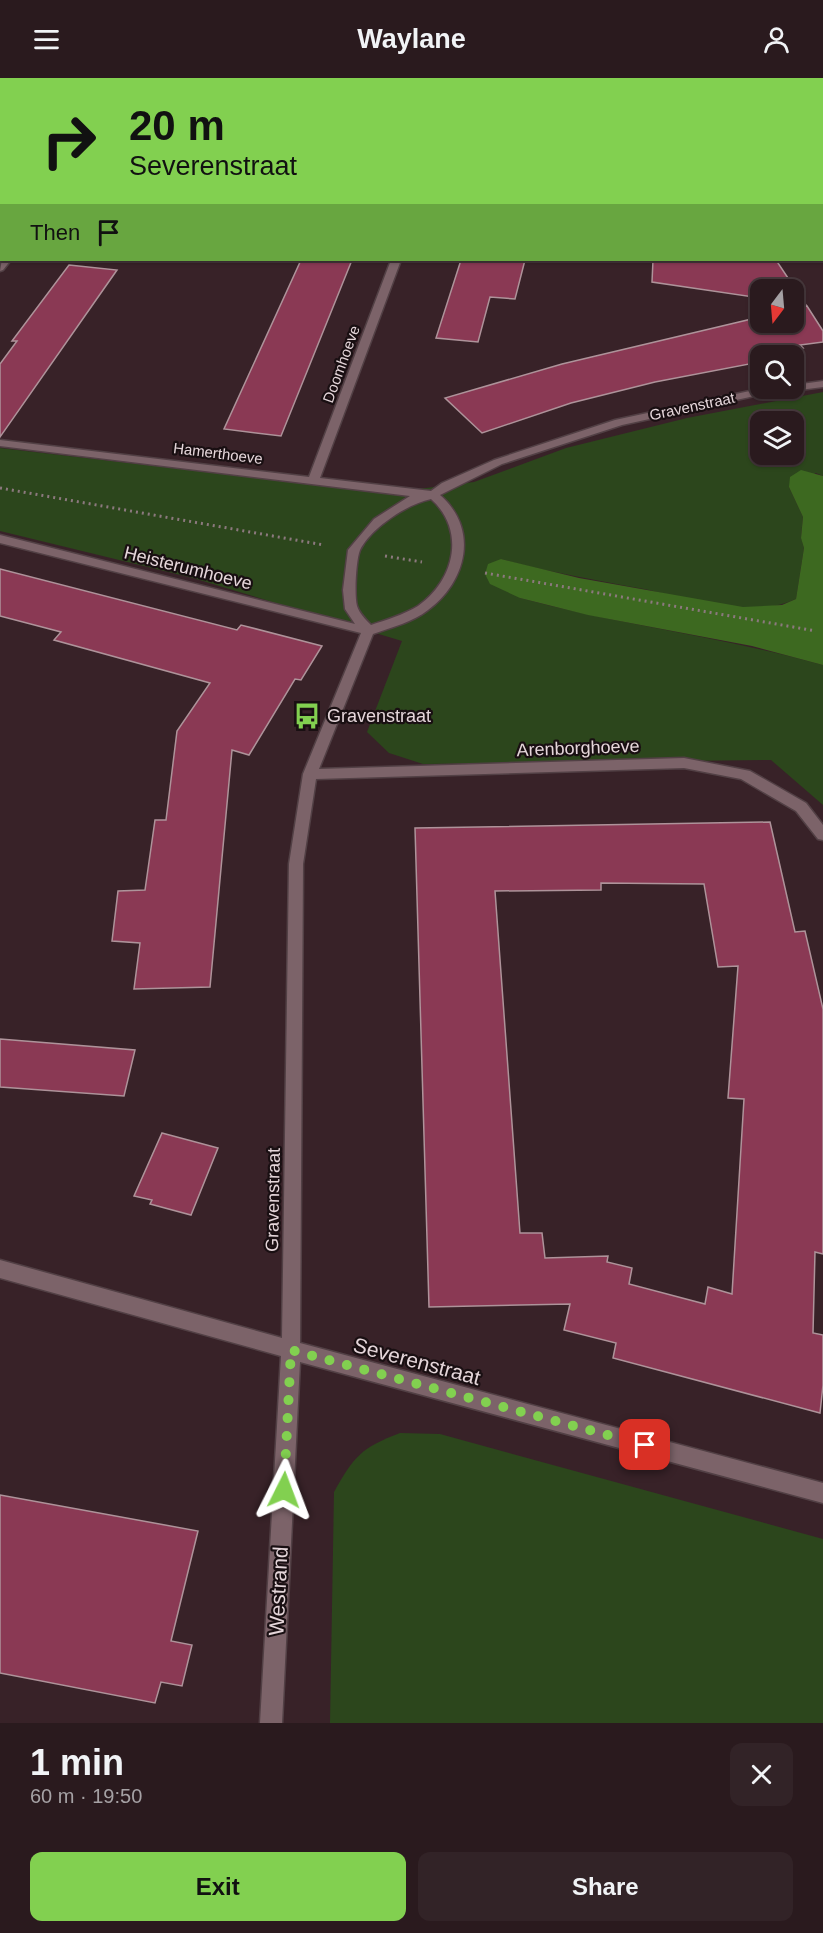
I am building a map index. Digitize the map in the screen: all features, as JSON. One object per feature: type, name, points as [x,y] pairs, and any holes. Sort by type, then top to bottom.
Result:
[{"type":"street","name":"Doomhoeve","points":[[314,479],[396,261]]},
{"type":"street","points":[[804,387],[823,384]]},
{"type":"street","name":"Gravenstraat","points":[[354,550],[378,522],[401,505],[412,499],[433,495],[446,486],[498,462],[619,422],[750,394]]},
{"type":"street","name":"Hamerthoeve","points":[[0,443],[433,495]]},
{"type":"street","points":[[354,550],[349,590],[351,609],[368,631],[425,607],[447,582],[455,568],[460,538],[450,512],[433,495]]},
{"type":"street","name":"Heisterumhoeve","points":[[0,539],[368,631]]},
{"type":"street","name":"Gravenstraat","points":[[291,1350],[296,864],[310,774],[368,631]]},
{"type":"street","name":"Arenborghoeve","points":[[310,774],[684,763],[745,775],[801,807],[823,835]]},
{"type":"street","name":"Severenstraat","points":[[0,1269],[823,1493]]},
{"type":"street","name":"Westrand","points":[[271,1723],[291,1350]]},
{"type":"path","points":[[0,488],[816,631]]},
{"type":"green space","points":[[823,392],[823,476],[816,473],[789,487],[803,517],[801,537],[804,548],[796,599],[759,608],[720,606],[501,559],[520,598],[823,665],[823,805],[771,760],[423,764],[389,753],[367,732],[402,641],[193,578],[0,531],[0,448],[386,493],[474,482],[566,448],[687,418],[786,399],[804,399],[804,396]]},
{"type":"green space","points":[[801,470],[823,476],[823,665],[752,646],[588,615],[520,598],[490,584],[485,574],[488,564],[501,559],[579,578],[743,607],[782,605],[796,599],[804,548],[801,538],[803,517],[789,487],[790,477]]},
{"type":"green space","points":[[400,1433],[440,1434],[823,1539],[823,1723],[330,1723],[334,1492],[353,1461],[376,1443]]},
{"type":"building","points":[[301,261],[352,261],[281,436],[224,429]]},
{"type":"building","points":[[461,261],[525,261],[515,299],[490,297],[478,342],[436,338]]},
{"type":"building","points":[[653,261],[777,261],[789,279],[750,279],[750,297],[652,282]]},
{"type":"building","points":[[69,265],[117,270],[0,437],[0,364],[17,341],[12,341]]},
{"type":"building","points":[[807,306],[823,331],[823,342],[800,345],[750,345],[750,364],[655,382],[571,403],[482,433],[445,398],[562,364],[750,319],[750,333],[804,333],[804,307]]},
{"type":"building","points":[[0,569],[237,630],[241,625],[322,646],[301,680],[295,679],[249,755],[232,750],[210,987],[134,989],[140,943],[112,941],[118,891],[145,890],[155,820],[166,820],[177,731],[210,683],[54,640],[61,632],[0,616]]},
{"type":"building","points":[[770,822],[795,932],[805,931],[823,1009],[823,1254],[815,1252],[813,1333],[823,1335],[823,1385],[820,1413],[613,1358],[616,1343],[564,1330],[570,1304],[429,1307],[415,828]],"holes":[[[601,883],[704,884],[718,967],[738,966],[728,1098],[744,1099],[732,1294],[708,1287],[705,1304],[629,1284],[632,1268],[607,1262],[608,1256],[545,1258],[542,1233],[520,1233],[495,891],[601,890]]]},
{"type":"building","points":[[0,1039],[135,1050],[124,1096],[0,1087]]},
{"type":"building","points":[[162,1133],[218,1148],[191,1215],[150,1204],[152,1200],[134,1196]]},
{"type":"building","points":[[0,1495],[198,1531],[171,1641],[192,1645],[182,1686],[161,1682],[155,1703],[0,1673]]},
{"type":"place","name":"Gravenstraat","points":[[307,716]]},
{"type":"route","points":[[284,1490],[291,1350],[645,1445]]}]
